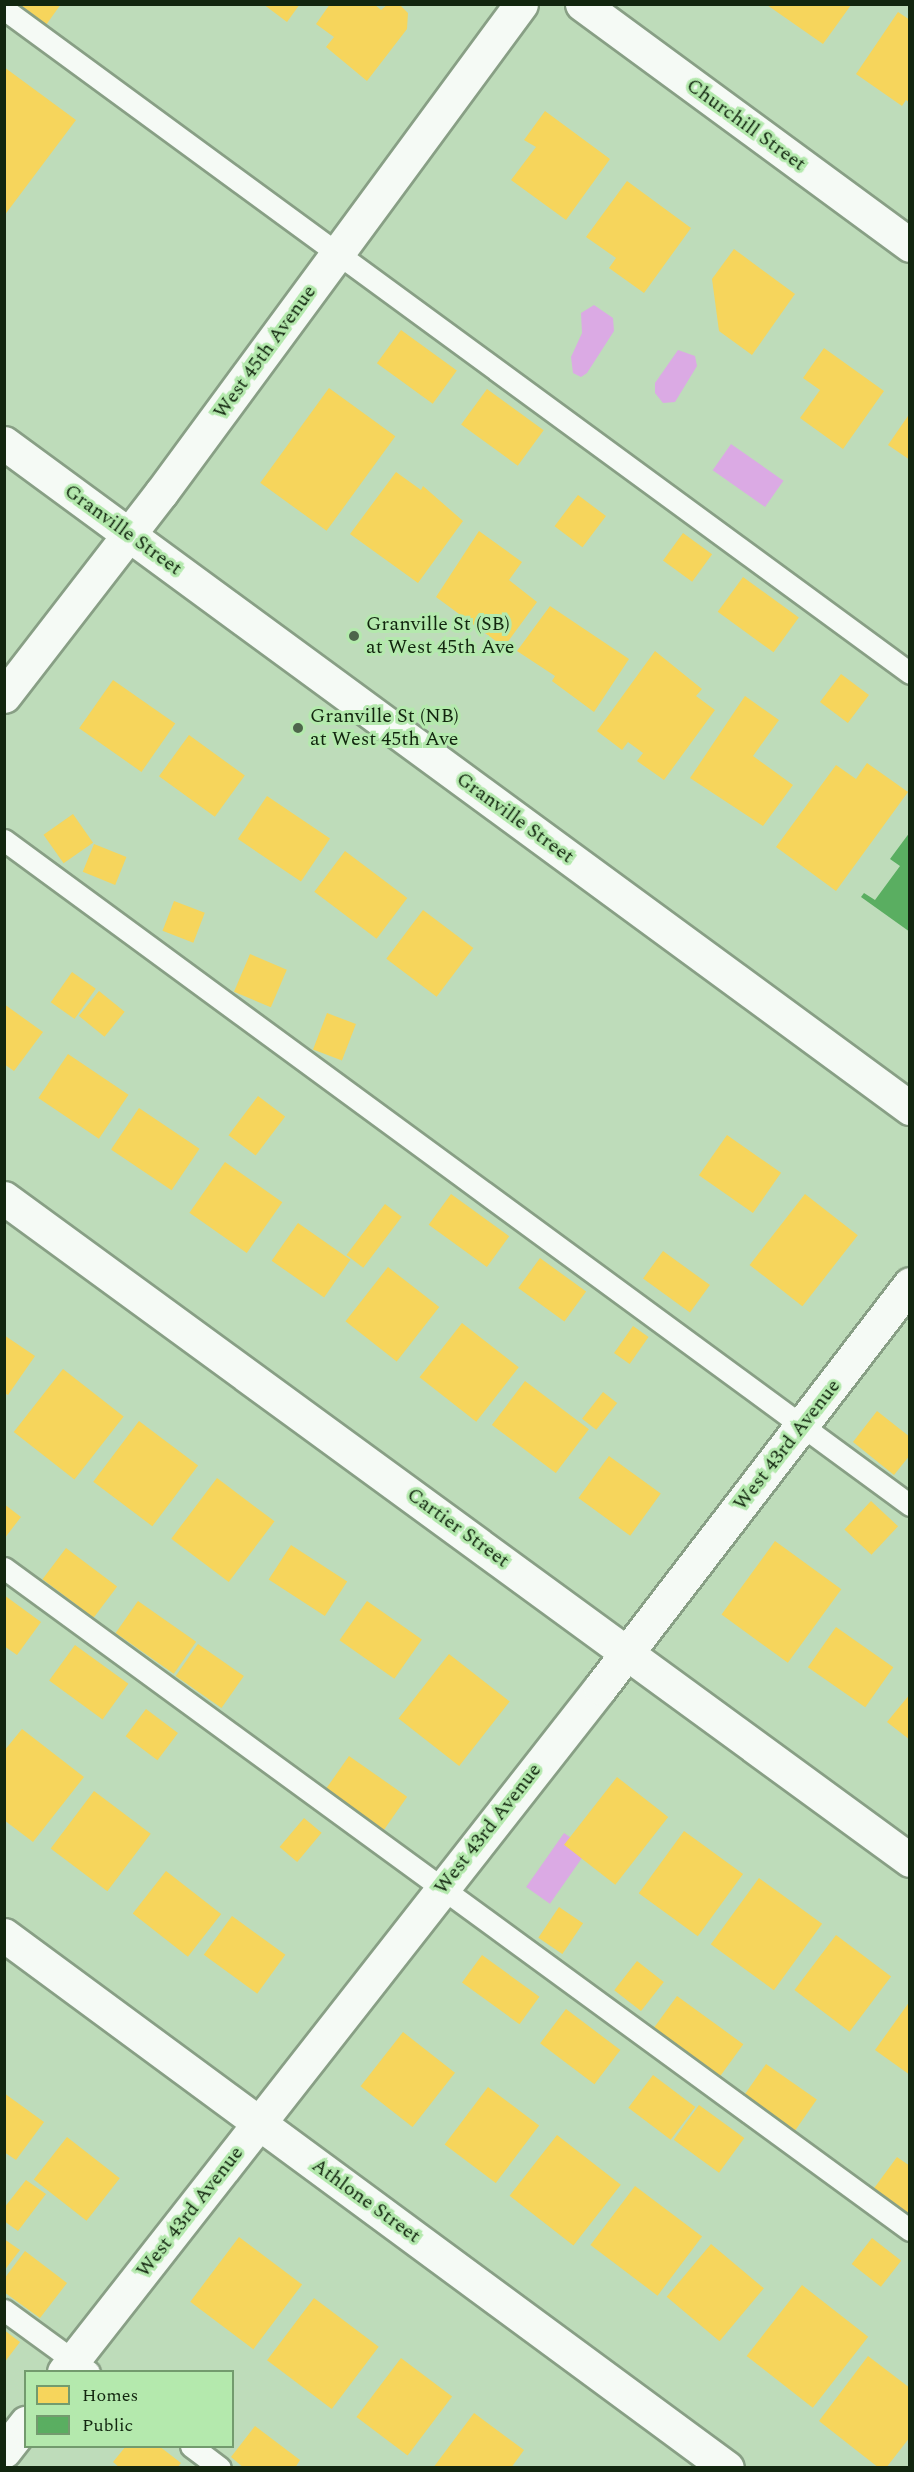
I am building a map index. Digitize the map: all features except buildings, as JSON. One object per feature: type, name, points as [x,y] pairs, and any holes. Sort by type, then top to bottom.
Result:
[{"type":"main road","name":"West 45th Avenue","points":[[4,696],[129,535],[521,4]]},
{"type":"main road","name":"Churchill Street","points":[[582,4],[909,245]]},
{"type":"main road","name":"Granville Street","points":[[4,443],[909,1107]]},
{"type":"main road","name":"Cartier Street","points":[[4,1198],[627,1651],[909,1860]]},
{"type":"main road","name":"West 43rd Avenue","points":[[76,2368],[260,2123],[803,1425],[909,1284]]},
{"type":"main road","name":"Athlone Street","points":[[4,1935],[727,2468]]},
{"type":"main road","points":[[4,2451],[24,2426]]},
{"type":"lane","points":[[4,9],[909,673]]},
{"type":"lane","points":[[4,840],[909,1505]]},
{"type":"lane","points":[[4,1568],[909,2230]]},
{"type":"lane","points":[[4,2310],[76,2368]]},
{"type":"lane","points":[[194,2448],[219,2468]]},
{"type":"shaded area","points":[[594,305],[613,318],[614,331],[587,373],[581,377],[573,373],[571,357],[582,333],[581,313]]},
{"type":"shaded area","points":[[678,350],[695,356],[697,366],[675,402],[663,403],[655,393],[655,383]]},
{"type":"shaded area","points":[[731,444],[783,481],[765,507],[713,470]]},
{"type":"shaded area","points":[[564,1833],[588,1850],[550,1904],[526,1887]]},
{"type":"place","name":"Granville St (SB) at West 45th Ave","points":[[354,636]]},
{"type":"place","name":"Granville St (NB) at West 45th Ave","points":[[298,728]]}]
